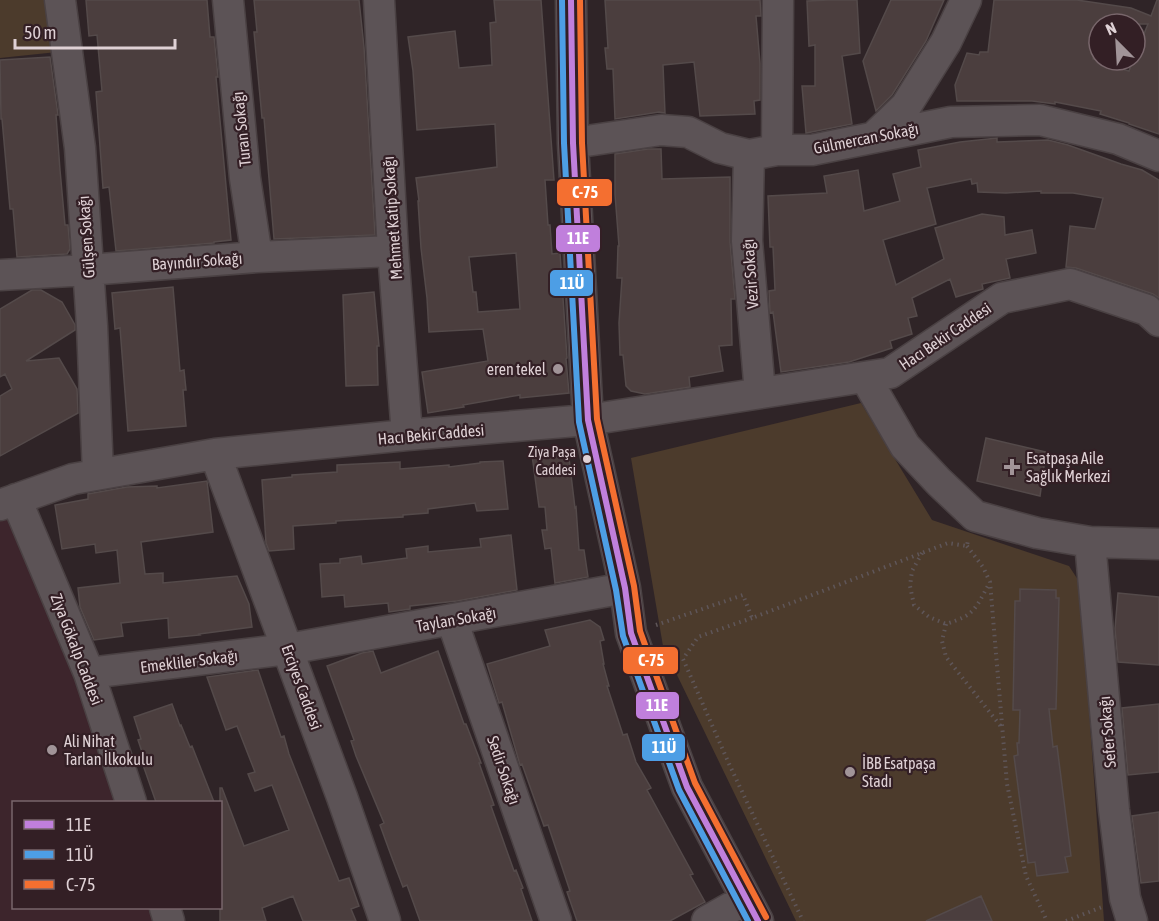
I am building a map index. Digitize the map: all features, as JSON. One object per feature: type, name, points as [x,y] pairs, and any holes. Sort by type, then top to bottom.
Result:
[{"type":"street","name":"Gülşen Sokağı","points":[[60,0],[80,148],[92,326],[98,474]]},
{"type":"street","name":"Turan Sokağı","points":[[228,0],[245,178],[256,257]]},
{"type":"street","name":"Mehmet Katip Sokağı","points":[[380,0],[393,251],[407,435]]},
{"type":"street","points":[[571,0],[573,143],[588,420],[625,588],[632,633],[687,788],[752,910],[707,921]]},
{"type":"street","name":"Vezir Sokağı","points":[[760,393],[747,241],[763,153],[778,0]]},
{"type":"street","points":[[874,136],[906,106],[946,42],[966,0]]},
{"type":"street","name":"Gülmercan Sokağı","points":[[573,143],[661,130],[688,132],[720,148],[763,153],[812,150],[951,122],[1040,120],[1118,139],[1159,156]]},
{"type":"street","name":"Bayındır Sokağı","points":[[0,275],[256,257],[393,251]]},
{"type":"street","name":"Hacı Bekir Caddesi","points":[[8,502],[73,479],[215,454],[588,420],[890,373],[1002,298],[1071,284],[1148,310],[1159,321]]},
{"type":"street","points":[[865,377],[905,446],[975,516],[1037,533],[1090,542],[1159,544]]},
{"type":"street","name":"Erciyes Caddesi","points":[[215,454],[342,796],[385,921]]},
{"type":"street","name":"Ziya Gökalp Caddesi","points":[[8,502],[89,673],[131,801]]},
{"type":"street","name":"Sefer Sokağı","points":[[1090,542],[1114,810],[1129,910]]},
{"type":"street","name":"Taylan Sokağı","points":[[288,650],[625,588]]},
{"type":"street","name":"Sedir Sokağı","points":[[452,620],[556,921]]},
{"type":"street","name":"Emekliler Sokağı","points":[[89,673],[288,650]]},
{"type":"path","points":[[967,546],[975,516]]},
{"type":"path","points":[[803,921],[730,766],[683,659],[698,637],[948,543],[967,546],[983,567],[990,582],[1007,784],[1026,876],[1047,921]]},
{"type":"path","points":[[923,553],[912,571],[910,586],[914,604],[928,617],[946,624],[959,620],[975,610],[990,582]]},
{"type":"path","points":[[632,633],[743,595],[752,618]]},
{"type":"path","points":[[946,624],[942,640],[946,657],[1003,729]]},
{"type":"path","points":[[1066,921],[1129,910]]},
{"type":"shaded area","points":[[0,0],[55,0],[57,52],[0,58]]},
{"type":"shaded area","points":[[861,403],[932,520],[1069,566],[1080,583],[1104,921],[796,921],[663,646],[631,458]]},
{"type":"shaded area","name":"Ali Nihat Tarlan İlkokulu","points":[[10,510],[80,670],[121,801],[12,801],[12,909],[153,909],[157,921],[0,921],[0,516]]},
{"type":"building","points":[[86,0],[207,0],[210,37],[214,37],[218,77],[216,77],[231,240],[116,251],[109,187],[103,188],[96,92],[102,91],[97,35],[89,36]]},
{"type":"building","points":[[254,0],[359,0],[375,235],[274,239],[254,32],[257,32]]},
{"type":"building","points":[[494,0],[541,0],[554,180],[545,180],[548,225],[550,225],[552,254],[560,253],[569,393],[520,398],[520,395],[428,413],[422,372],[488,361],[483,329],[429,332],[416,178],[497,167],[495,124],[417,130],[408,37],[455,31],[459,68],[492,65],[490,23],[496,22]],"holes":[[[516,253],[520,309],[478,312],[469,257]]]},
{"type":"building","points":[[605,0],[760,0],[761,16],[756,16],[760,100],[754,101],[755,114],[700,116],[694,62],[663,65],[665,113],[615,119],[613,69],[607,69],[605,48],[608,48]]},
{"type":"building","points":[[857,0],[860,53],[842,56],[852,124],[806,133],[802,86],[815,86],[815,45],[809,46],[807,1]]},
{"type":"building","points":[[891,0],[944,0],[926,41],[892,95],[876,111],[863,61]]},
{"type":"building","points":[[994,0],[1077,0],[1131,8],[1141,12],[1087,12],[1087,72],[1147,72],[1147,14],[1151,16],[1159,0],[1159,134],[1100,114],[1101,111],[1055,102],[1055,104],[1032,101],[957,101],[955,85],[967,53],[979,55],[980,52],[988,52]]},
{"type":"building","points":[[50,57],[58,115],[56,115],[65,225],[68,225],[70,249],[67,254],[17,257],[1,119],[0,60]]},
{"type":"building","points":[[997,138],[997,142],[1048,140],[1068,145],[1142,170],[1159,180],[1159,298],[1076,268],[1066,267],[1070,226],[1095,229],[1103,198],[1073,193],[1041,193],[1041,191],[978,192],[977,183],[972,184],[971,179],[927,188],[936,224],[883,240],[896,285],[944,259],[935,228],[982,214],[1004,217],[1005,235],[1032,230],[1036,253],[1006,259],[1010,278],[982,284],[983,289],[956,297],[950,279],[912,298],[917,316],[908,318],[912,334],[890,341],[892,348],[849,362],[781,372],[773,312],[770,313],[769,291],[775,290],[768,196],[827,193],[824,176],[858,170],[864,211],[900,201],[893,174],[921,167],[918,150]]},
{"type":"building","points":[[661,149],[662,179],[730,177],[730,242],[735,299],[731,299],[732,345],[719,346],[723,371],[689,377],[690,387],[645,394],[631,391],[626,386],[623,355],[620,355],[619,323],[622,278],[617,278],[619,246],[615,154]]},
{"type":"building","points":[[173,287],[180,371],[184,370],[186,390],[183,390],[186,426],[128,431],[120,328],[115,329],[112,293]]},
{"type":"building","points":[[32,290],[41,290],[62,302],[75,325],[75,330],[26,361],[59,358],[77,389],[78,413],[0,456],[0,396],[12,389],[5,374],[0,377],[0,309]]},
{"type":"building","points":[[374,292],[379,346],[377,346],[378,385],[346,386],[343,295]]},
{"type":"building","name":"Esatpaşa Aile Sağlık Merkezi","points":[[986,438],[1046,452],[1040,496],[977,481]]},
{"type":"building","points":[[568,450],[579,550],[584,550],[588,577],[555,583],[551,548],[545,549],[542,530],[547,530],[545,507],[539,507],[532,455]]},
{"type":"building","points":[[503,461],[508,509],[477,511],[475,503],[428,509],[428,513],[403,515],[403,517],[293,526],[294,549],[269,551],[266,543],[262,480],[337,472],[337,465],[400,462],[400,469],[449,465],[449,467]]},
{"type":"building","points":[[207,481],[213,532],[141,542],[145,574],[163,573],[163,583],[237,576],[249,604],[252,627],[169,638],[168,618],[121,623],[123,636],[94,640],[80,607],[78,588],[120,583],[117,550],[96,553],[95,544],[62,549],[55,505],[88,499],[88,494],[127,487],[157,486],[157,488]]},
{"type":"building","points":[[511,535],[517,590],[457,601],[410,606],[410,609],[389,612],[388,603],[345,607],[344,595],[322,597],[320,564],[340,563],[340,559],[361,556],[362,564],[407,558],[406,549],[428,546],[428,552],[481,547],[480,539]]},
{"type":"building","points":[[1020,589],[1056,590],[1056,598],[1059,598],[1056,709],[1049,709],[1053,747],[1057,746],[1071,856],[1065,857],[1068,872],[1037,876],[1035,862],[1028,863],[1014,756],[1018,755],[1020,710],[1013,710],[1015,601],[1020,601]]},
{"type":"building","points":[[1118,593],[1159,597],[1159,665],[1118,662],[1115,629]]},
{"type":"building","points":[[590,620],[600,627],[604,640],[600,641],[609,686],[607,686],[623,735],[627,734],[636,762],[651,788],[647,790],[693,874],[690,875],[705,902],[670,921],[577,921],[567,892],[570,891],[548,825],[544,826],[522,764],[520,765],[502,702],[499,703],[487,664],[550,646],[545,630]]},
{"type":"building","points":[[373,651],[381,673],[438,651],[464,724],[466,724],[481,763],[479,763],[494,805],[491,806],[514,871],[516,870],[523,888],[521,889],[532,921],[420,921],[407,885],[403,887],[392,858],[380,825],[384,823],[356,756],[351,741],[354,740],[327,666]]},
{"type":"building","points":[[258,670],[281,737],[284,736],[339,881],[349,878],[359,906],[351,909],[356,921],[303,921],[293,896],[262,908],[266,921],[220,921],[222,801],[220,801],[220,788],[222,788],[244,846],[289,830],[272,785],[255,791],[248,774],[255,772],[237,726],[226,730],[207,677]]},
{"type":"building","points":[[172,704],[190,747],[192,746],[214,801],[156,801],[143,765],[146,764],[138,740],[141,739],[134,717]]},
{"type":"building","points":[[1159,704],[1159,772],[1128,775],[1122,708]]},
{"type":"building","points":[[1159,812],[1159,881],[1141,883],[1132,816]]},
{"type":"building","points":[[981,896],[992,921],[926,921]]},
{"type":"transit line","name":"11Ü","points":[[562,0],[564,143],[579,422],[616,590],[623,636],[679,790],[748,921]]},
{"type":"transit line","name":"11E","points":[[571,0],[573,143],[588,420],[625,588],[631,633],[687,787],[758,921]]},
{"type":"transit line","name":"C-75","points":[[580,0],[582,143],[597,419],[634,586],[640,631],[695,783],[766,917]]},
{"type":"place","name":"eren tekel","points":[[558,369]]},
{"type":"place","name":"Ziya Paşa Caddesi","points":[[587,459]]},
{"type":"place","name":"Esatpaşa Aile Sağlık Merkezi","points":[[1012,467]]},
{"type":"place","name":"Ali Nihat Tarlan İlkokulu","points":[[52,750]]},
{"type":"place","name":"İBB Esatpaşa Stadı","points":[[850,772]]}]
